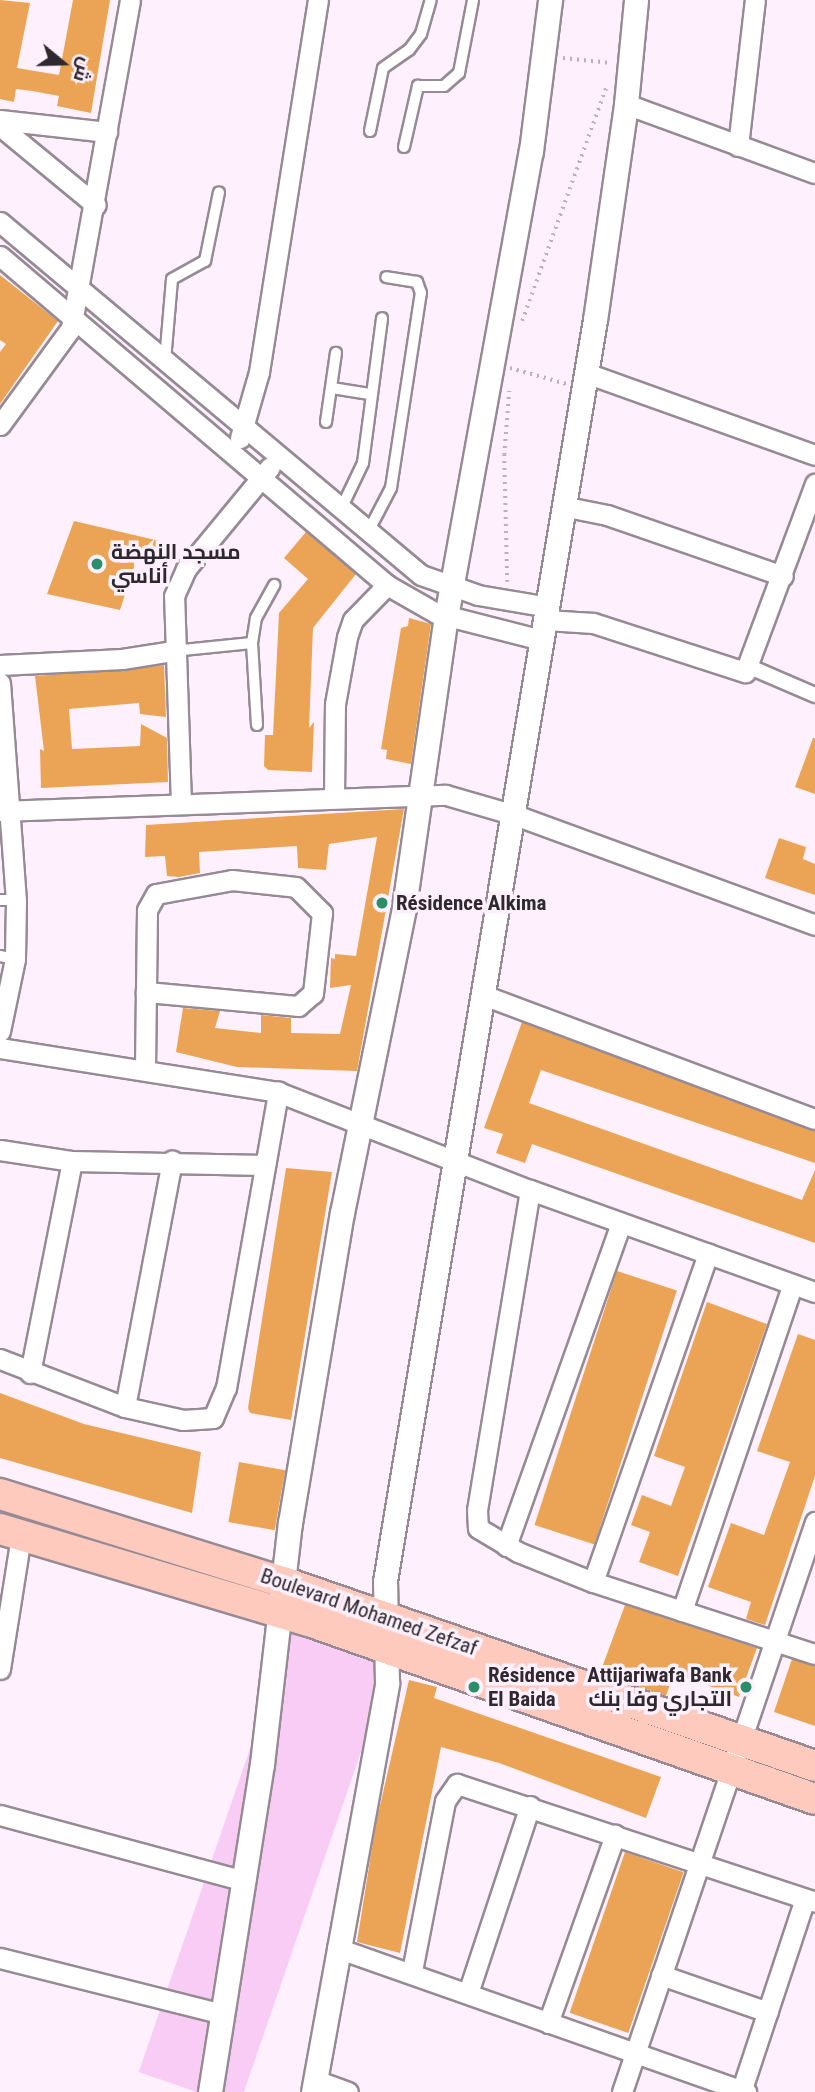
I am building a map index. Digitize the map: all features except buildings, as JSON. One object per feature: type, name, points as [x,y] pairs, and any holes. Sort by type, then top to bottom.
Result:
[{"type":"main road","name":"Boulevard Mohamed Zefzaf","points":[[0,1494],[283,1582],[815,1766]]},
{"type":"main road","name":"Boulevard Mohamed Zefzaf","points":[[10,1533],[281,1613],[815,1799]]},
{"type":"street","points":[[0,425],[62,344],[74,318],[130,0]]},
{"type":"street","points":[[233,451],[246,429],[270,309],[318,0]]},
{"type":"street","points":[[211,2092],[245,1881],[281,1613],[290,1523],[360,1125],[384,1021],[423,793],[446,617],[506,362],[550,0]]},
{"type":"street","points":[[348,2092],[314,2086],[385,1696],[388,1649],[384,1581],[514,815],[584,380],[626,104],[619,60],[636,0]]},
{"type":"street","points":[[738,146],[755,0]]},
{"type":"street","points":[[626,104],[815,173]]},
{"type":"street","points":[[0,120],[107,132]]},
{"type":"street","points":[[0,126],[96,205]]},
{"type":"street","points":[[0,222],[278,458],[421,575],[452,588],[508,600],[545,622]]},
{"type":"street","points":[[0,256],[233,451],[387,585],[446,617],[593,623],[738,671],[750,667],[815,695]]},
{"type":"street","points":[[584,380],[815,455]]},
{"type":"street","points":[[181,804],[173,651],[178,584],[278,458]]},
{"type":"street","points":[[750,667],[815,484]]},
{"type":"street","points":[[562,506],[607,515],[783,576]]},
{"type":"street","points":[[334,797],[335,704],[344,647],[354,620],[387,585]]},
{"type":"street","points":[[0,665],[122,659],[173,651]]},
{"type":"street","points":[[0,683],[8,900],[7,958],[0,1031]]},
{"type":"street","points":[[5,811],[423,793],[514,815],[815,925]]},
{"type":"street","points":[[145,1069],[147,910],[156,894],[232,880],[296,887],[322,913],[313,993],[298,1006],[146,992]]},
{"type":"street","points":[[483,995],[815,1119]]},
{"type":"street","points":[[0,1048],[278,1092],[530,1190],[815,1292]]},
{"type":"street","points":[[0,1359],[30,1373],[125,1407],[183,1420],[209,1421],[217,1413],[226,1388],[278,1092]]},
{"type":"street","points":[[0,1150],[72,1161],[172,1160],[264,1165]]},
{"type":"street","points":[[125,1407],[172,1160]]},
{"type":"street","points":[[30,1373],[72,1161]]},
{"type":"street","points":[[530,1190],[476,1520],[481,1531],[506,1546],[593,1581],[815,1654]]},
{"type":"street","points":[[506,1546],[621,1223]]},
{"type":"street","points":[[593,1581],[708,1254]]},
{"type":"street","points":[[682,1611],[793,1284]]},
{"type":"street","points":[[622,2092],[815,1522]]},
{"type":"street","points":[[0,1669],[10,1533]]},
{"type":"street","points":[[337,1948],[412,1971],[635,2055],[743,2091],[768,2012],[810,1901],[464,1784],[450,1790],[412,1971]]},
{"type":"street","points":[[468,1993],[530,1806]]},
{"type":"street","points":[[0,1815],[245,1881]]},
{"type":"street","points":[[548,2023],[615,1835]]},
{"type":"street","points":[[0,1958],[223,2014]]},
{"type":"street","points":[[661,1975],[768,2012]]},
{"type":"lane","points":[[370,131],[383,68],[409,50],[421,34],[431,0]]},
{"type":"lane","points":[[404,147],[418,86],[444,86],[459,73],[472,0]]},
{"type":"lane","points":[[165,361],[172,279],[205,261],[219,192]]},
{"type":"lane","points":[[368,532],[391,488],[421,293],[417,282],[386,277]]},
{"type":"lane","points":[[341,509],[363,463],[382,318]]},
{"type":"lane","points":[[326,422],[336,354]]},
{"type":"lane","points":[[332,388],[370,394]]},
{"type":"lane","points":[[257,725],[252,643],[256,618],[274,585]]},
{"type":"lane","points":[[173,651],[252,643]]},
{"type":"path","points":[[520,330],[526,304],[581,168],[619,60],[544,56]]},
{"type":"path","points":[[508,600],[504,456],[506,362],[584,380]]},
{"type":"shaded area","points":[[294,1621],[394,1656],[244,2092],[197,2092],[139,2072]]},
{"type":"place","name":"مسجد النهضة أناسي","points":[[97,564]]},
{"type":"place","name":"Résidence Alkima","points":[[382,903]]},
{"type":"place","name":"Résidence El Baida","points":[[474,1687]]},
{"type":"place","name":"Attijariwafa Bank التجاري وفا بنك","points":[[746,1687]]}]
